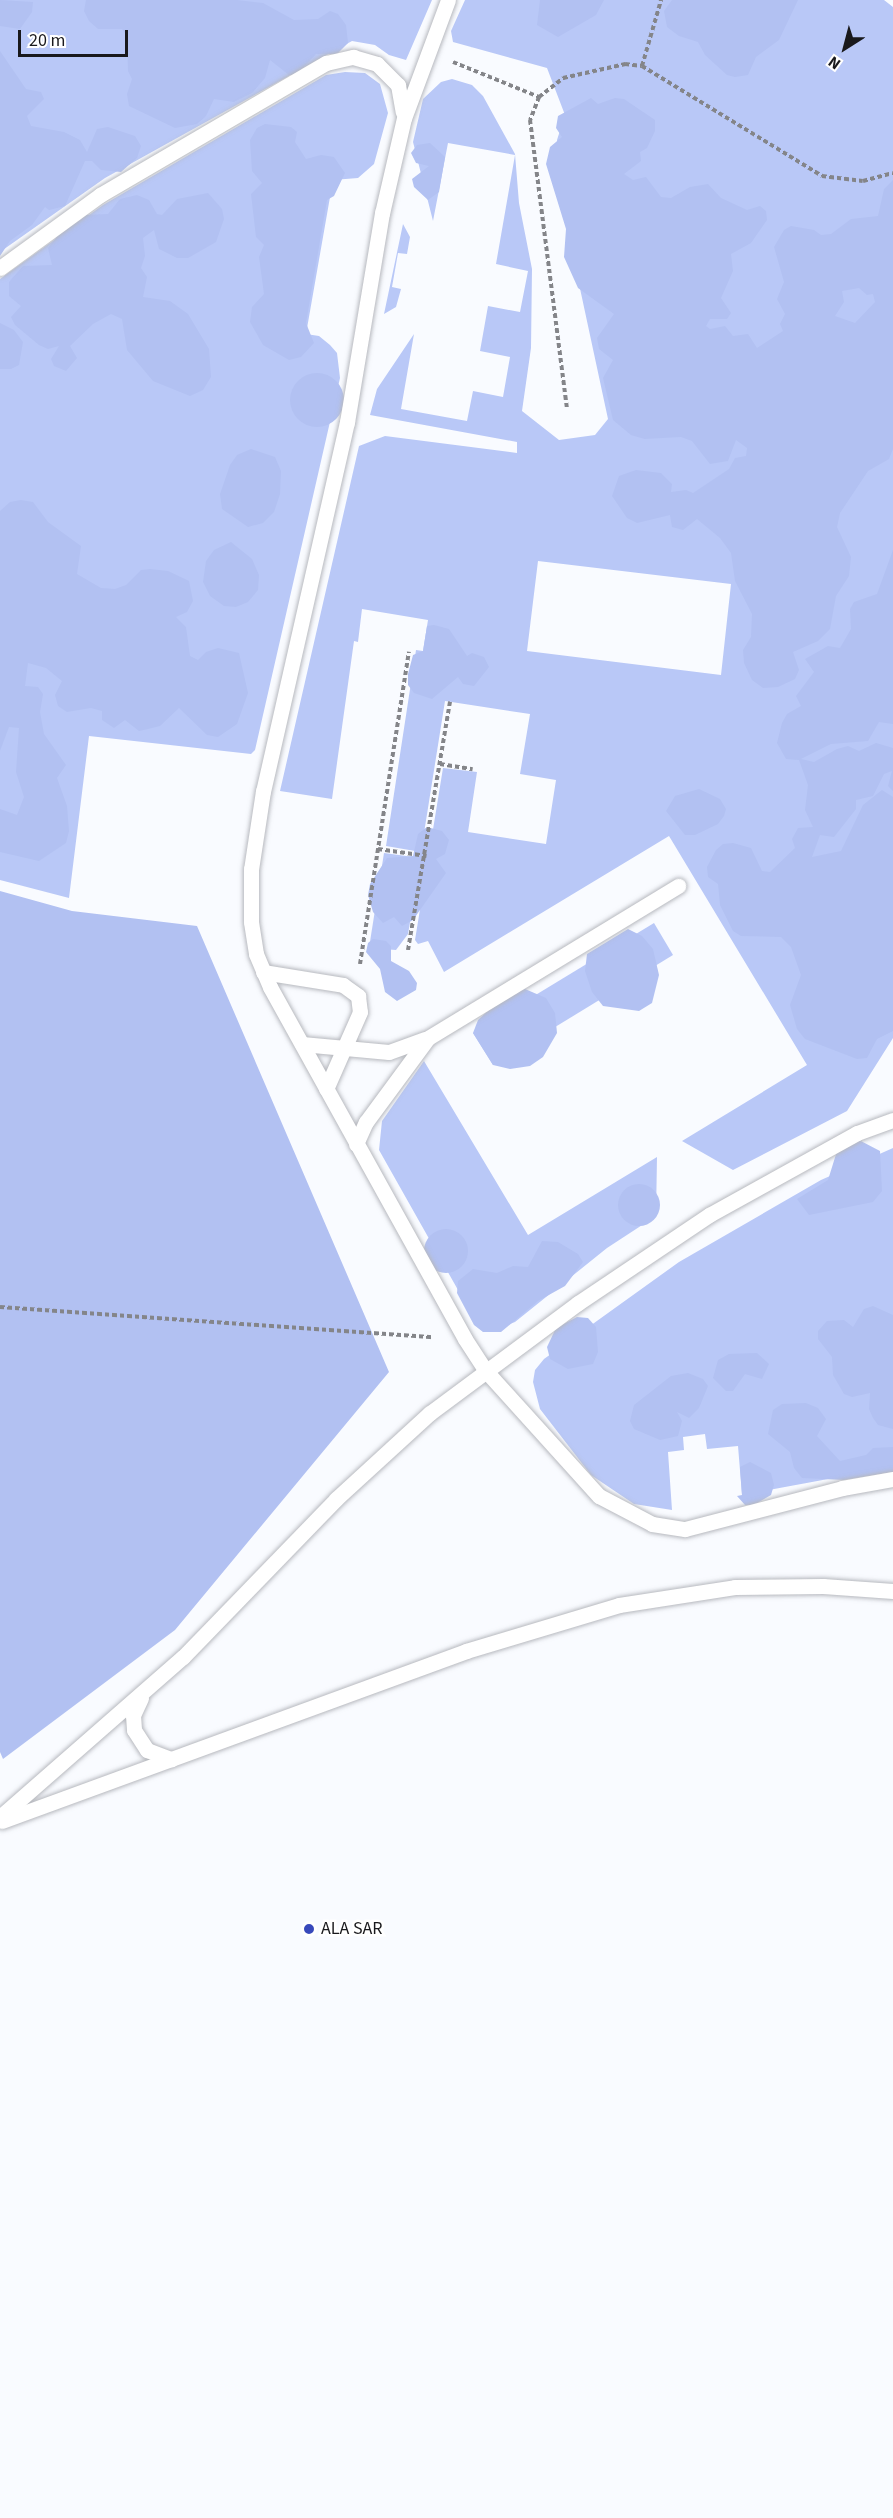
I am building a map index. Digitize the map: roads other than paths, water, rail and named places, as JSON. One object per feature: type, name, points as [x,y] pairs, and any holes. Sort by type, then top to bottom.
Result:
[{"type":"lane","points":[[448,0],[404,118],[382,213],[347,422],[255,838],[251,922],[263,972],[465,1339],[485,1370],[599,1497],[622,1511],[666,1528],[694,1527],[842,1488],[893,1479]]},
{"type":"lane","points":[[0,268],[100,195],[339,58],[367,59],[388,72],[403,98],[404,118]]},
{"type":"lane","points":[[302,1044],[389,1052],[428,1038],[678,886]]},
{"type":"lane","points":[[263,972],[351,988],[360,999],[361,1007],[326,1089]]},
{"type":"lane","points":[[356,1144],[366,1122],[428,1038]]},
{"type":"lane","points":[[0,1820],[145,1692],[336,1499],[430,1413],[485,1370],[709,1215],[857,1132],[893,1120]]},
{"type":"lane","points":[[0,1820],[466,1651],[619,1605],[735,1587],[823,1586],[893,1591]]},
{"type":"lane","points":[[145,1692],[133,1715],[134,1730],[147,1750],[171,1759]]},
{"type":"place","name":"ALA SAR","points":[[309,1929]]}]
